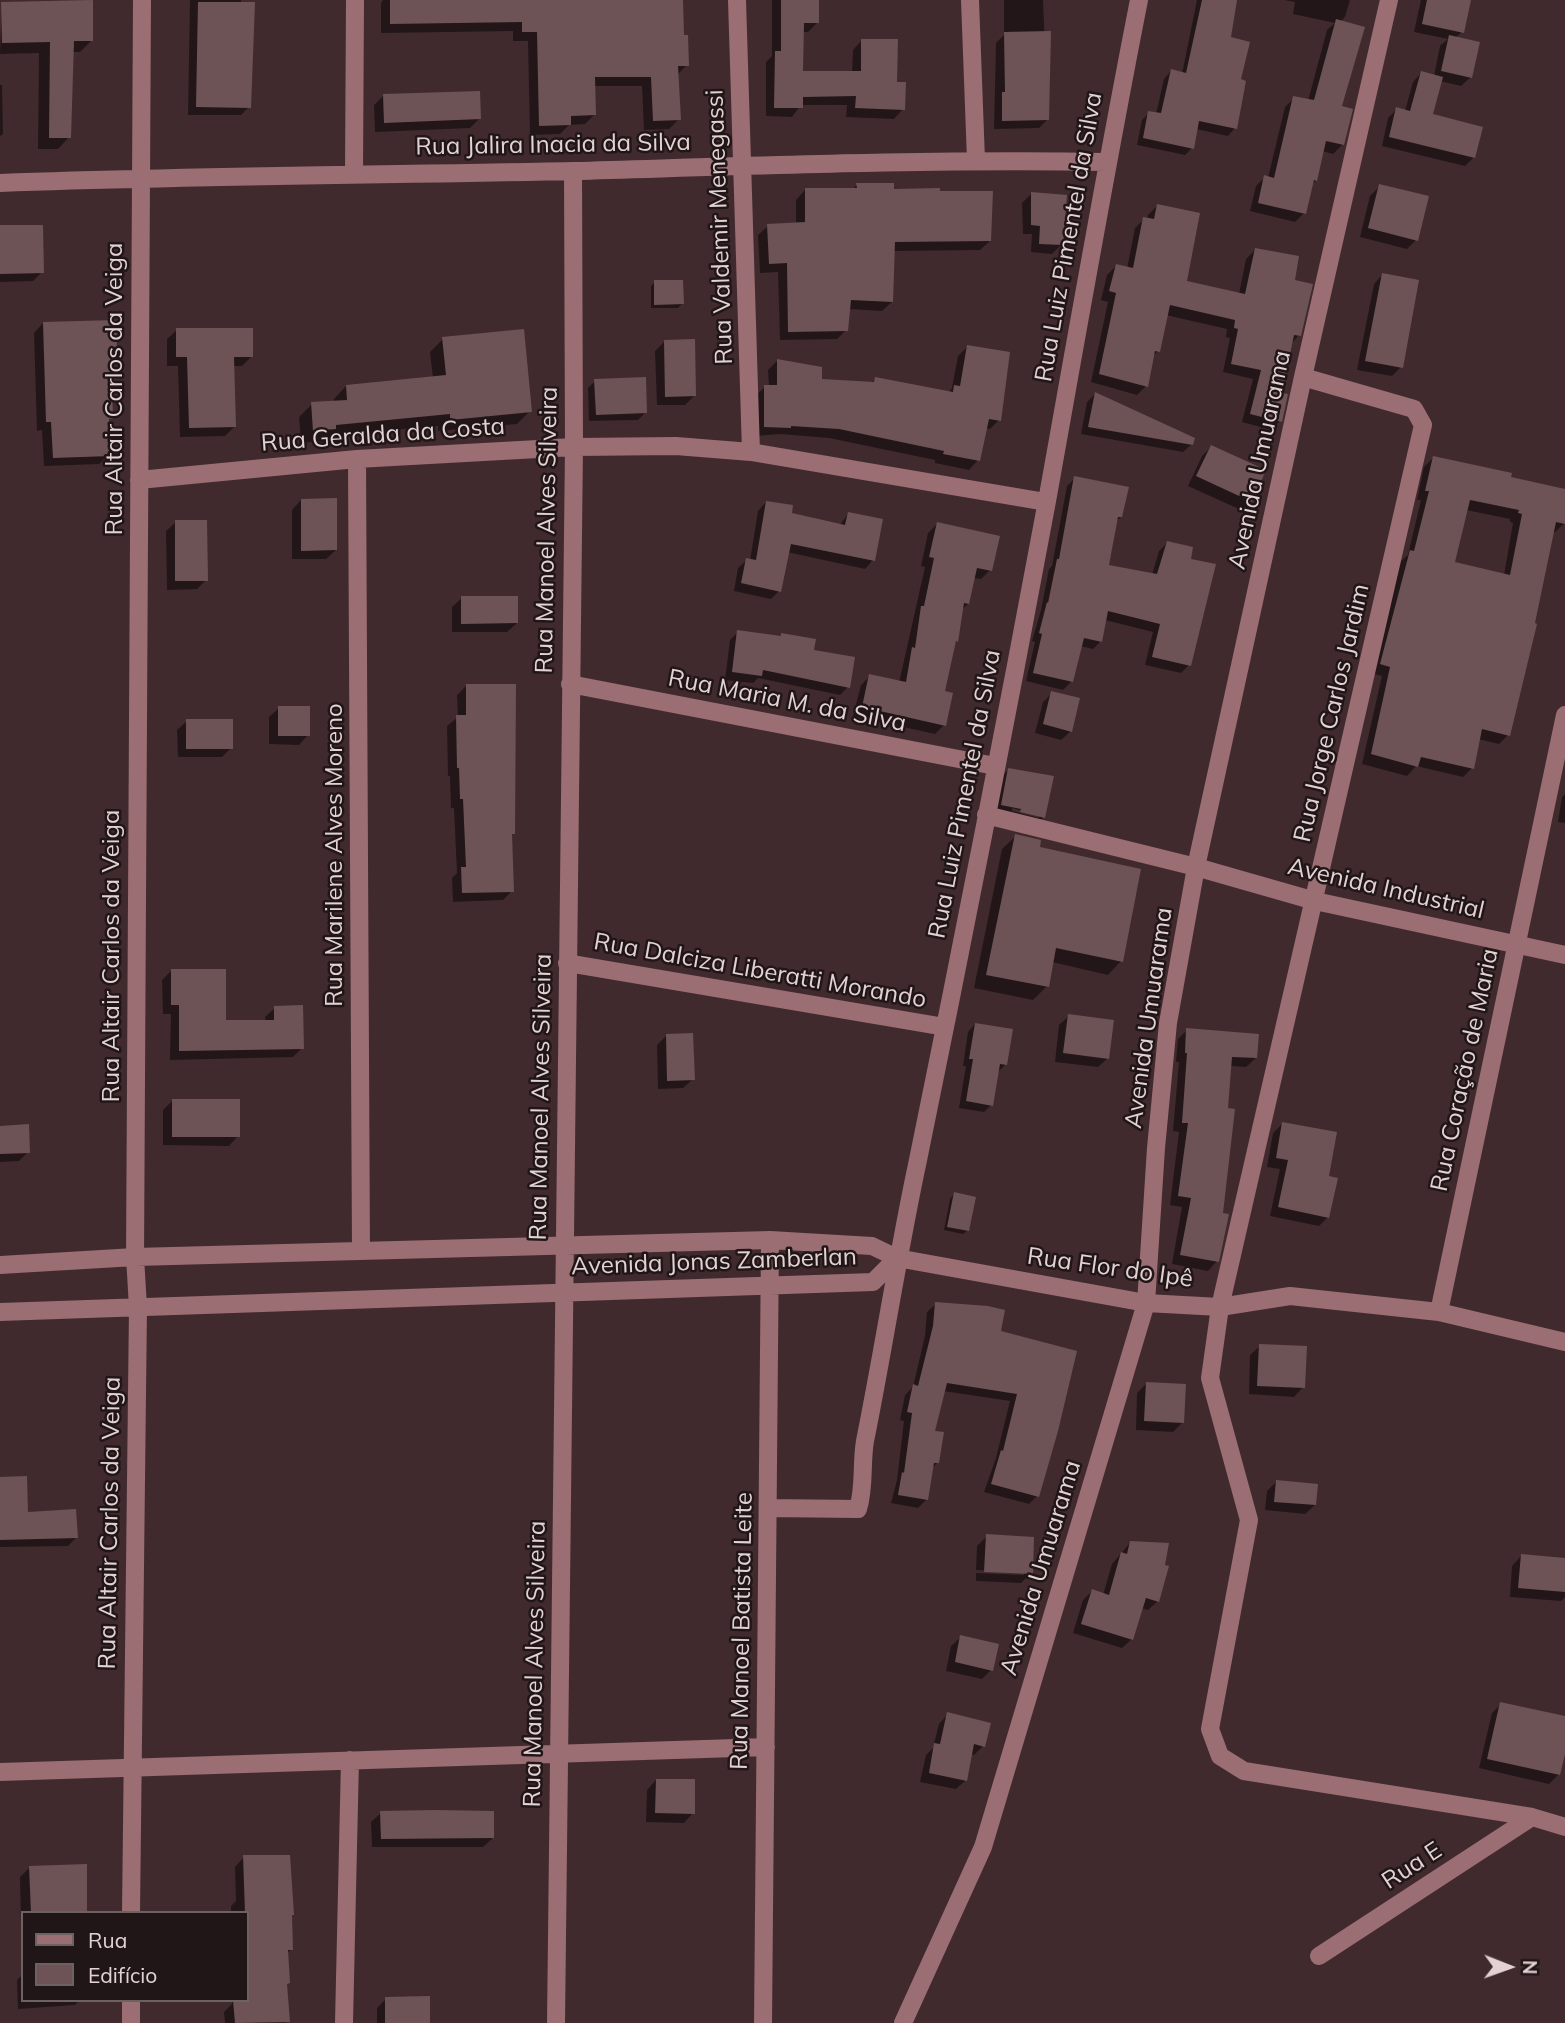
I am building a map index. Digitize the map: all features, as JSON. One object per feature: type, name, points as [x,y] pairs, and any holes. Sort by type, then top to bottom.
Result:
[{"type":"street","name":"Rua Altair Carlos da Veiga","points":[[131,1911],[138,1307],[135,1256],[142,0]]},
{"type":"street","points":[[354,174],[355,0]]},
{"type":"street","name":"Rua Valdemir Menegassi","points":[[737,0],[751,452]]},
{"type":"street","points":[[970,0],[976,160]]},
{"type":"street","name":"Rua Luiz Pimentel da Silva","points":[[768,1508],[858,1509],[863,1494],[863,1451],[893,1298],[897,1258],[996,766],[1139,0]]},
{"type":"street","name":"Avenida Umuarama","points":[[903,2023],[983,1847],[1146,1303],[1168,1023],[1196,867],[1303,377],[1390,0]]},
{"type":"street","name":"Rua Jalira Inacia da Silva","points":[[0,183],[573,171],[743,164],[976,160],[1107,162]]},
{"type":"street","name":"Rua Manoel Alves Silveira","points":[[556,2023],[574,447],[573,171]]},
{"type":"street","name":"Rua Jorge Carlos Jardim","points":[[1303,377],[1414,408],[1423,425],[1220,1307],[1210,1378],[1249,1520],[1210,1729],[1220,1756],[1244,1771],[1532,1817],[1565,1827]]},
{"type":"street","name":"Rua Geralda da Costa","points":[[139,480],[357,459],[574,447],[676,446],[751,452],[1046,502]]},
{"type":"street","name":"Rua Marilene Alves Moreno","points":[[357,459],[361,1251]]},
{"type":"street","name":"Rua Maria M. da Silva","points":[[570,684],[996,766]]},
{"type":"street","name":"Rua Coração de Maria","points":[[1439,1312],[1565,715]]},
{"type":"street","name":"Avenida Industrial","points":[[986,815],[1196,867],[1315,901],[1565,955]]},
{"type":"street","name":"Rua Dalciza Liberatti Morando","points":[[567,963],[945,1027]]},
{"type":"street","name":"Avenida Jonas Zamberlan","points":[[0,1265],[135,1256],[770,1240],[872,1246],[897,1258],[873,1282],[0,1312]]},
{"type":"street","name":"Rua Manoel Batista Leite","points":[[763,2023],[770,1240]]},
{"type":"street","name":"Rua Flor do Ipê","points":[[897,1258],[1146,1303],[1220,1307],[1290,1296],[1439,1312],[1565,1342]]},
{"type":"street","points":[[0,1772],[766,1747]]},
{"type":"street","points":[[344,2023],[350,1760]]},
{"type":"street","name":"Rua E","points":[[1319,1956],[1532,1817]]},
{"type":"street","points":[[131,2002],[131,2023]]},
{"type":"building","points":[[93,0],[93,41],[74,41],[71,138],[49,138],[50,42],[2,43],[1,2]]},
{"type":"building","points":[[390,0],[683,0],[684,35],[688,35],[689,66],[678,66],[681,120],[653,121],[651,77],[595,77],[596,115],[571,116],[571,125],[539,126],[537,32],[522,32],[522,22],[390,24]]},
{"type":"building","points":[[781,0],[819,0],[819,23],[804,23],[803,71],[861,71],[861,39],[898,39],[897,82],[906,82],[905,110],[855,108],[856,96],[803,97],[803,108],[774,108],[775,51],[781,51]]},
{"type":"building","points":[[1202,0],[1237,0],[1231,37],[1250,42],[1241,79],[1246,81],[1237,129],[1199,121],[1194,149],[1143,138],[1148,111],[1161,113],[1171,69],[1186,73]]},
{"type":"building","points":[[1427,0],[1471,0],[1464,33],[1422,24]]},
{"type":"building","points":[[198,2],[255,2],[251,108],[196,107]]},
{"type":"building","points":[[1336,19],[1365,27],[1342,106],[1353,109],[1344,145],[1326,141],[1306,214],[1258,203],[1264,175],[1274,178],[1293,96],[1314,100]]},
{"type":"building","points":[[1051,31],[1049,120],[1002,121],[1002,92],[1005,92],[1004,32]]},
{"type":"building","points":[[1449,35],[1480,42],[1472,78],[1441,71]]},
{"type":"building","points":[[1421,71],[1443,77],[1433,114],[1483,127],[1475,158],[1389,137],[1396,107],[1410,111]]},
{"type":"building","points":[[480,91],[481,119],[384,123],[383,94]]},
{"type":"building","points":[[856,183],[894,183],[894,189],[993,191],[991,241],[895,242],[893,302],[851,300],[848,331],[788,332],[787,263],[769,264],[767,224],[805,222],[805,188],[857,188]]},
{"type":"building","points":[[1379,184],[1429,196],[1418,241],[1368,228]]},
{"type":"building","points":[[1031,192],[1067,195],[1063,245],[1039,244],[1040,226],[1031,225]]},
{"type":"building","points":[[1157,204],[1200,213],[1187,281],[1245,294],[1255,248],[1299,256],[1295,280],[1313,284],[1301,336],[1294,335],[1282,393],[1288,394],[1282,422],[1250,414],[1261,370],[1231,364],[1238,329],[1234,328],[1235,320],[1170,305],[1160,352],[1155,351],[1148,387],[1099,374],[1116,293],[1109,291],[1116,264],[1133,268],[1143,217],[1154,219]]},
{"type":"building","points":[[0,225],[43,225],[44,273],[0,274]]},
{"type":"building","points":[[1382,273],[1419,280],[1403,368],[1365,361]]},
{"type":"building","points":[[654,280],[683,280],[684,304],[654,305]]},
{"type":"building","points":[[116,320],[117,351],[111,351],[113,419],[109,419],[110,456],[53,458],[51,422],[46,422],[43,322]]},
{"type":"building","points":[[176,328],[253,328],[253,357],[234,357],[236,427],[189,428],[187,357],[176,357]]},
{"type":"building","points":[[524,329],[532,412],[450,420],[450,414],[336,425],[336,429],[313,431],[311,402],[347,400],[346,385],[446,375],[442,337]]},
{"type":"building","points":[[695,339],[696,396],[665,397],[664,340]]},
{"type":"building","points":[[967,345],[1010,352],[1001,421],[989,419],[980,461],[839,429],[764,427],[764,385],[777,385],[777,359],[822,367],[822,379],[874,382],[875,377],[953,392],[954,385],[960,386]]},
{"type":"building","points":[[646,377],[647,413],[596,415],[594,379]]},
{"type":"building","points":[[1095,392],[1195,438],[1193,445],[1088,427]]},
{"type":"building","points":[[1211,445],[1266,470],[1252,502],[1196,476]]},
{"type":"building","points":[[1433,456],[1512,473],[1511,477],[1565,489],[1565,524],[1556,522],[1535,623],[1537,624],[1510,736],[1482,729],[1474,769],[1421,757],[1418,767],[1371,754],[1390,667],[1380,664],[1410,550],[1414,551],[1429,491],[1425,491]],"holes":[[[1470,500],[1519,510],[1518,513],[1522,514],[1510,575],[1455,562]]]},
{"type":"building","points":[[1074,476],[1129,487],[1122,517],[1118,517],[1109,565],[1157,574],[1167,541],[1193,547],[1191,559],[1216,564],[1191,666],[1152,657],[1160,624],[1108,611],[1102,642],[1084,638],[1073,682],[1033,673],[1042,634],[1039,633],[1059,559]]},
{"type":"building","points":[[337,498],[337,550],[301,551],[301,499]]},
{"type":"building","points":[[766,501],[793,505],[792,513],[845,525],[848,512],[883,519],[875,561],[791,544],[781,592],[741,583],[746,558],[756,560]]},
{"type":"building","points":[[175,520],[207,520],[208,581],[175,581]]},
{"type":"building","points":[[937,522],[1000,536],[992,571],[977,568],[969,604],[964,603],[958,642],[956,641],[945,691],[953,693],[946,726],[862,707],[869,674],[906,682],[912,647],[915,648],[921,606],[924,606],[934,558],[929,557]]},
{"type":"building","points":[[461,596],[518,596],[518,623],[461,624]]},
{"type":"building","points":[[737,630],[816,639],[814,650],[855,657],[850,688],[763,670],[762,676],[732,672]]},
{"type":"building","points":[[466,684],[516,684],[515,834],[512,834],[514,892],[462,893],[461,867],[466,867],[463,799],[460,799],[457,768],[456,715],[466,715]]},
{"type":"building","points":[[1051,691],[1080,698],[1072,732],[1043,724]]},
{"type":"building","points":[[278,706],[310,706],[310,736],[278,736]]},
{"type":"building","points":[[186,719],[233,719],[233,749],[186,749]]},
{"type":"building","points":[[1008,768],[1054,776],[1045,818],[1001,805]]},
{"type":"building","points":[[1015,834],[1041,840],[1040,847],[1141,869],[1123,962],[1056,948],[1049,987],[986,975]]},
{"type":"building","points":[[171,969],[226,969],[226,1020],[274,1020],[274,1006],[303,1005],[304,1049],[179,1051],[179,1005],[171,1005]]},
{"type":"building","points":[[1068,1014],[1114,1020],[1109,1059],[1063,1053]]},
{"type":"building","points":[[975,1023],[1013,1029],[1007,1065],[1000,1064],[993,1106],[966,1101],[973,1059],[969,1059]]},
{"type":"building","points":[[1186,1028],[1259,1034],[1257,1058],[1232,1057],[1228,1108],[1235,1109],[1223,1213],[1229,1214],[1219,1262],[1180,1255],[1191,1198],[1178,1196],[1188,1123],[1182,1123]]},
{"type":"building","points":[[693,1033],[695,1080],[667,1081],[666,1034]]},
{"type":"building","points":[[172,1099],[240,1099],[240,1137],[172,1137]]},
{"type":"building","points":[[1282,1122],[1337,1132],[1329,1176],[1338,1178],[1329,1218],[1278,1207],[1288,1160],[1276,1158]]},
{"type":"building","points":[[29,1124],[30,1153],[0,1154],[0,1126]]},
{"type":"building","points":[[954,1192],[976,1197],[969,1231],[947,1227]]},
{"type":"building","points":[[935,1302],[1005,1310],[1001,1331],[1077,1351],[1039,1497],[991,1484],[1001,1450],[1003,1451],[1017,1394],[947,1383],[935,1431],[944,1432],[939,1463],[934,1463],[928,1500],[898,1495],[902,1472],[904,1473],[912,1413],[907,1412],[913,1384],[918,1386],[933,1326]]},
{"type":"building","points":[[1259,1344],[1307,1346],[1305,1388],[1257,1386]]},
{"type":"building","points":[[1146,1382],[1186,1384],[1184,1423],[1144,1421]]},
{"type":"building","points":[[27,1476],[28,1512],[76,1509],[78,1538],[0,1540],[0,1477]]},
{"type":"building","points":[[1276,1480],[1318,1484],[1316,1505],[1274,1502]]},
{"type":"building","points":[[986,1534],[1034,1537],[1033,1574],[984,1572]]},
{"type":"building","points":[[1130,1541],[1169,1543],[1165,1565],[1169,1566],[1159,1602],[1146,1598],[1133,1640],[1081,1624],[1092,1589],[1109,1595],[1121,1552],[1127,1554]]},
{"type":"building","points":[[1521,1554],[1565,1558],[1565,1592],[1518,1588]]},
{"type":"building","points":[[960,1635],[999,1644],[993,1671],[955,1662]]},
{"type":"building","points":[[1500,1702],[1565,1716],[1565,1754],[1560,1775],[1487,1759]]},
{"type":"building","points":[[947,1712],[991,1723],[985,1747],[974,1744],[967,1781],[929,1773],[934,1743],[940,1744]]},
{"type":"building","points":[[656,1779],[695,1779],[695,1814],[655,1813]]},
{"type":"building","points":[[380,1811],[494,1811],[494,1838],[381,1839]]},
{"type":"building","points":[[243,1855],[290,1855],[294,1915],[293,1950],[288,1950],[290,2022],[235,2023],[233,2002],[248,2002],[248,1911],[245,1911]]},
{"type":"building","points":[[87,1864],[87,1911],[31,1911],[29,1866]]},
{"type":"building","points":[[430,1996],[430,2023],[385,2023],[385,1997]]}]
